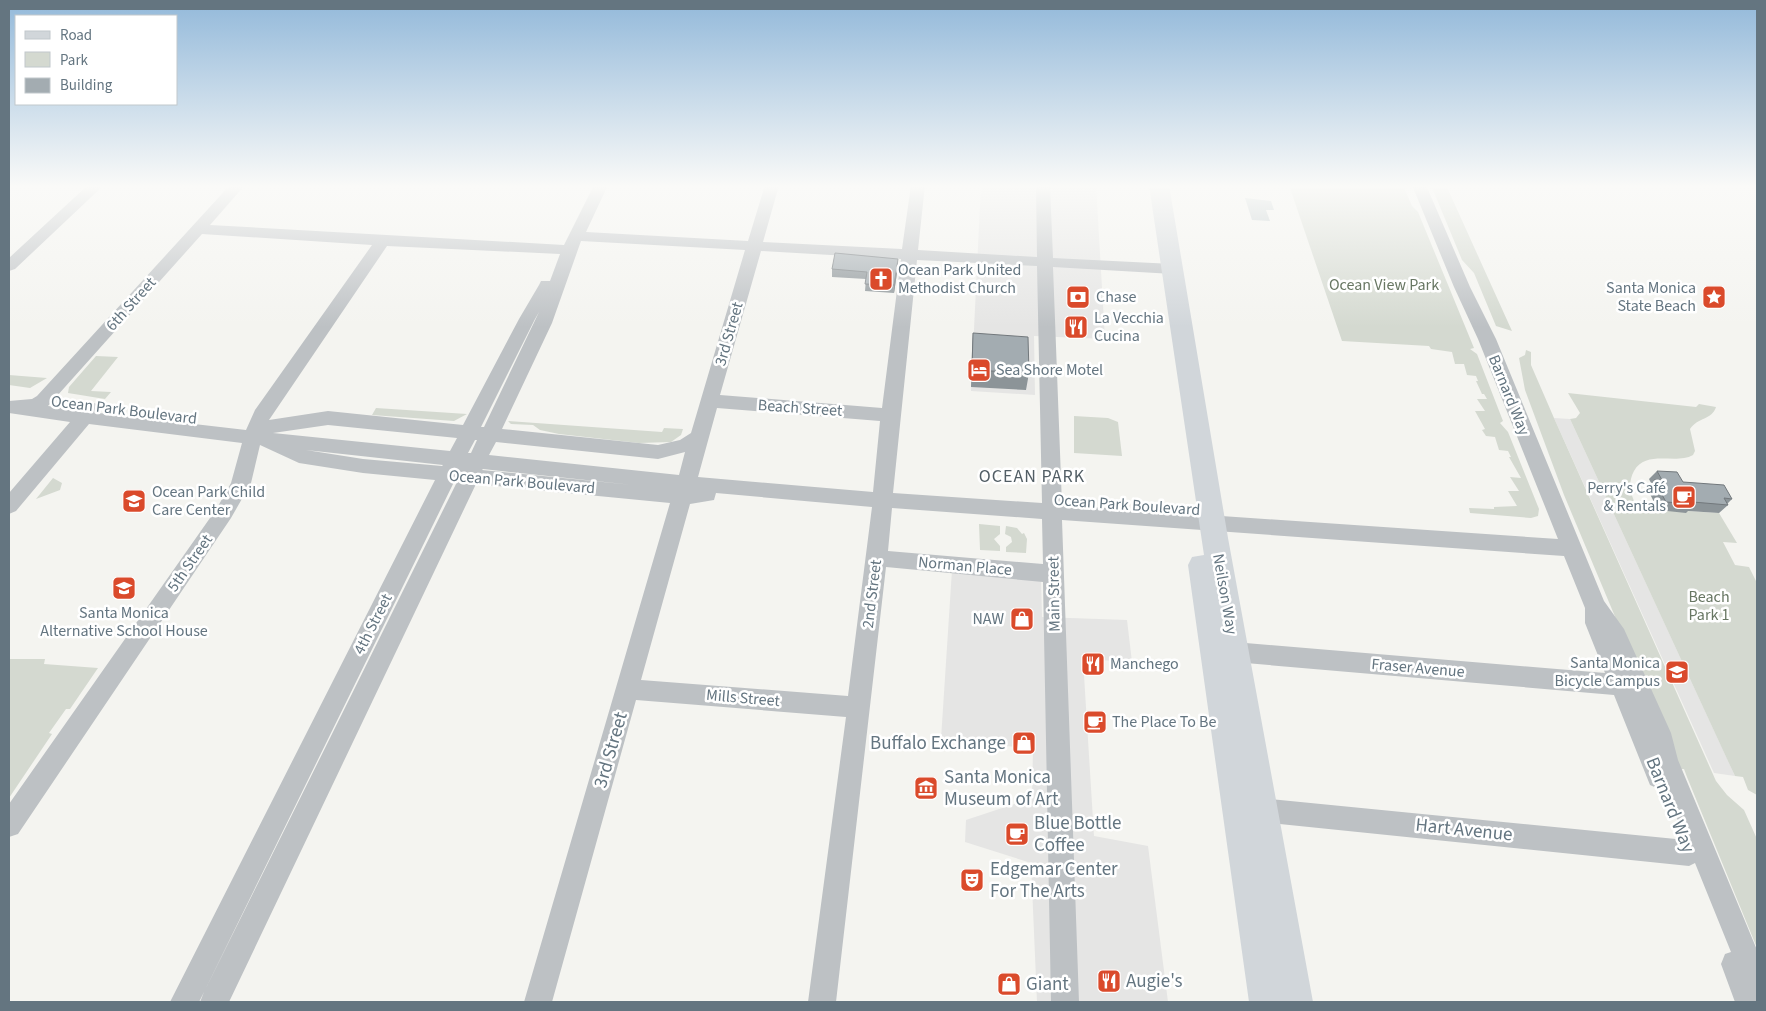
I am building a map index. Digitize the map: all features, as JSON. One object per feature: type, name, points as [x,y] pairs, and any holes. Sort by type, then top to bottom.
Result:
[{"type":"main road","name":"Neilson Way","points":[[1159,232],[1167,269]]},
{"type":"main road","name":"Neilson Way","points":[[1163,232],[1167,269],[1204,517],[1250,809],[1268,1002]]},
{"type":"main road","name":"Neilson Way","points":[[1250,809],[1294,1002]]},
{"type":"street","points":[[9,266],[46,232]]},
{"type":"street","name":"6th Street","points":[[17,400],[71,369],[196,232]]},
{"type":"street","points":[[248,232],[383,241],[755,245],[1167,269]]},
{"type":"street","name":"4th Street","points":[[184,1002],[477,438],[544,323],[578,232]]},
{"type":"street","name":"3rd Street","points":[[538,1002],[759,232]]},
{"type":"street","name":"2nd Street","points":[[822,1002],[857,707],[877,558],[890,415],[913,232]]},
{"type":"street","name":"Main Street","points":[[1044,232],[1066,1002]]},
{"type":"street","name":"Barnard Way","points":[[1439,232],[1487,339],[1595,606],[1613,629],[1659,733],[1666,760],[1757,983]]},
{"type":"street","name":"5th Street","points":[[9,825],[224,513],[240,483],[260,432],[383,241]]},
{"type":"street","name":"Ocean Park Boulevard","points":[[17,400],[89,412]]},
{"type":"street","name":"Ocean Park Boulevard","points":[[17,400],[89,412],[686,484],[710,495],[754,498],[786,492],[882,495]]},
{"type":"street","name":"Beach Street","points":[[710,401],[890,415]]},
{"type":"street","points":[[9,506],[89,412]]},
{"type":"street","name":"Ocean Park Boulevard","points":[[260,432],[328,418],[477,438],[658,452],[686,445],[699,437]]},
{"type":"street","name":"Ocean Park Boulevard","points":[[260,432],[288,453],[363,466],[1053,505],[1389,530],[1568,541]]},
{"type":"street","name":"Ocean Park Boulevard","points":[[658,452],[686,484]]},
{"type":"street","name":"4th Street","points":[[214,1002],[460,472]]},
{"type":"street","name":"Norman Place","points":[[877,558],[1053,574]]},
{"type":"street","name":"Barnard Way","points":[[1595,606],[1596,623],[1749,1002]]},
{"type":"street","name":"Fraser Avenue","points":[[1225,651],[1621,685]]},
{"type":"street","name":"Mills Street","points":[[629,688],[857,707]]},
{"type":"street","name":"Hart Avenue","points":[[1250,809],[1689,853]]},
{"type":"shaded area","points":[[979,232],[1099,232],[1105,339],[1034,336],[1035,395],[971,391]]},
{"type":"shaded area","name":"Santa Monica Bicycle Campus","points":[[1554,418],[1570,419],[1735,776],[1714,773]]},
{"type":"shaded area","points":[[952,570],[1041,579],[1042,617],[1127,620],[1132,662],[1083,659],[1094,836],[1148,846],[1168,1002],[1037,1002],[1031,863],[965,842],[966,820],[1032,798],[1033,749],[941,739]]},
{"type":"green space","name":"Ocean View Park","points":[[1305,232],[1426,232],[1474,348],[1470,349],[1477,354],[1503,421],[1500,423],[1508,432],[1539,509],[1538,516],[1531,518],[1470,513],[1469,508],[1494,509],[1494,507],[1517,506],[1508,491],[1519,491],[1510,477],[1521,478],[1509,457],[1511,457],[1508,451],[1499,450],[1495,437],[1486,436],[1482,430],[1485,429],[1475,411],[1485,411],[1477,399],[1487,399],[1482,394],[1476,381],[1478,381],[1476,376],[1467,375],[1464,364],[1455,364],[1452,352],[1431,349],[1429,346],[1342,341]]},
{"type":"green space","points":[[1451,232],[1467,232],[1512,331],[1496,326],[1474,273],[1462,260]]},
{"type":"green space","points":[[1526,350],[1531,352],[1531,365],[1716,781],[1727,795],[1744,810],[1757,839],[1757,948],[1684,769],[1679,769],[1564,495],[1525,390],[1519,358],[1525,355]]},
{"type":"green space","points":[[96,356],[118,357],[91,391],[111,392],[105,399],[68,393],[69,387]]},
{"type":"green space","points":[[9,375],[47,378],[30,388],[9,385]]},
{"type":"green space","name":"Beach Park 1","points":[[1568,393],[1696,407],[1699,404],[1716,407],[1708,417],[1697,422],[1690,429],[1695,451],[1693,455],[1678,459],[1653,459],[1639,464],[1632,476],[1631,489],[1637,508],[1719,513],[1737,543],[1723,542],[1735,565],[1749,567],[1757,583],[1757,795],[1748,790],[1743,777],[1735,776],[1727,759],[1570,419],[1576,418],[1580,413]]},
{"type":"green space","points":[[376,408],[467,414],[454,421],[372,415]]},
{"type":"green space","points":[[1074,416],[1108,418],[1118,422],[1122,456],[1074,453]]},
{"type":"green space","points":[[508,421],[662,432],[664,428],[683,429],[681,435],[671,442],[639,443],[559,434],[540,430],[533,425],[511,424]]},
{"type":"green space","points":[[53,478],[62,483],[60,490],[36,499]]},
{"type":"green space","points":[[979,524],[1000,526],[1000,534],[994,539],[1000,546],[1000,551],[980,550]]},
{"type":"green space","points":[[1006,526],[1017,528],[1022,534],[1024,533],[1027,539],[1026,553],[1006,552],[1006,547],[1012,542],[1011,537],[1005,534]]},
{"type":"green space","points":[[9,659],[45,659],[44,664],[98,668],[70,709],[66,709],[49,733],[52,734],[9,798]]},
{"type":"building","points":[[835,253],[898,259],[894,285],[865,284],[867,272],[832,269]]},
{"type":"building","points":[[973,333],[1028,337],[1029,373],[972,370]]},
{"type":"building","points":[[1657,471],[1677,472],[1683,482],[1724,485],[1732,499],[1724,498],[1728,505],[1666,502],[1654,480],[1662,480]]},
{"type":"place","name":"Ocean Park United Methodist Church","points":[[881,279]]},
{"type":"place","name":"Chase","points":[[1078,297]]},
{"type":"place","name":"Santa Monica State Beach","points":[[1714,297]]},
{"type":"place","name":"La Vecchia Cucina","points":[[1076,327]]},
{"type":"place","name":"Sea Shore Motel","points":[[979,370]]},
{"type":"place","name":"Perry's Café & Rentals","points":[[1684,497]]},
{"type":"place","name":"Ocean Park Child Care Center","points":[[134,501]]},
{"type":"place","name":"Santa Monica Alternative School House","points":[[124,588]]},
{"type":"place","name":"NAW","points":[[1022,619]]},
{"type":"place","name":"Manchego","points":[[1093,664]]},
{"type":"place","name":"Santa Monica Bicycle Campus","points":[[1677,672]]},
{"type":"place","name":"The Place To Be","points":[[1095,722]]},
{"type":"place","name":"Buffalo Exchange","points":[[1024,743]]},
{"type":"place","name":"Santa Monica Museum of Art","points":[[926,788]]},
{"type":"place","name":"Blue Bottle Coffee","points":[[1017,834]]},
{"type":"place","name":"Edgemar Center For The Arts","points":[[972,880]]},
{"type":"place","name":"Augie's","points":[[1109,981]]},
{"type":"place","name":"Giant","points":[[1009,984]]},
{"type":"district","name":"OCEAN PARK","points":[[1032,476]]}]
